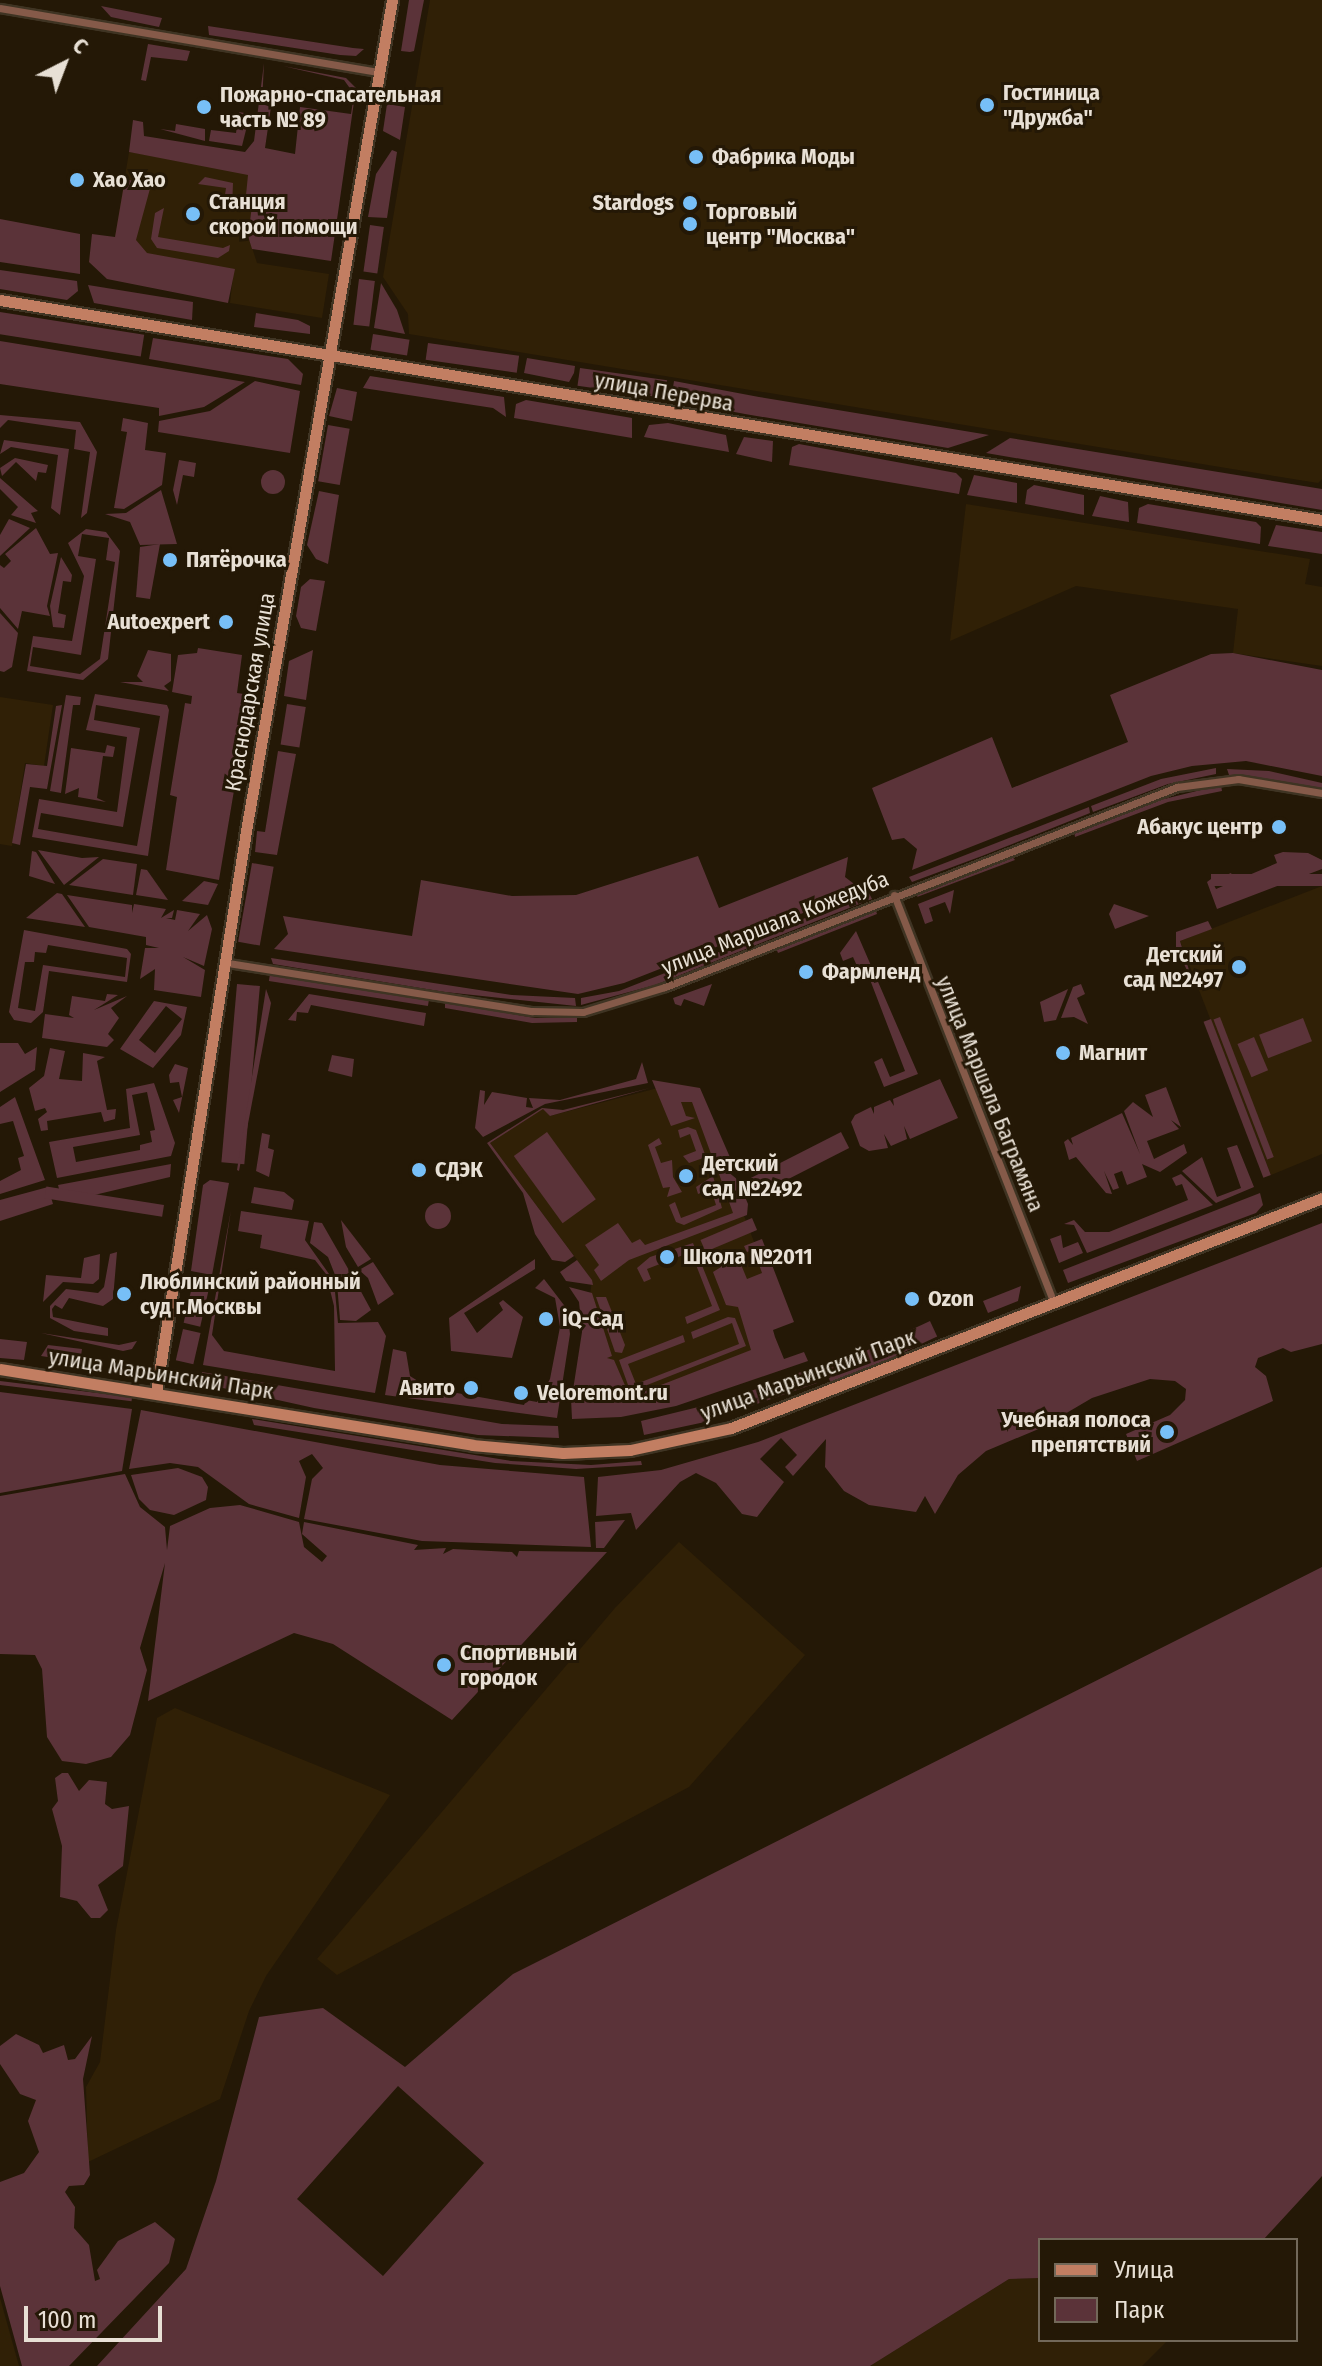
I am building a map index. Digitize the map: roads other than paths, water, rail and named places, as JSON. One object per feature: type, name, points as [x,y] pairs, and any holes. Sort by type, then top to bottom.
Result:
[{"type":"street","name":"Краснодарская улица","points":[[156,1392],[392,0]]},
{"type":"street","points":[[0,8],[378,72]]},
{"type":"street","name":"улица Перерва","points":[[0,300],[1322,520]]},
{"type":"street","name":"улица Маршала Кожедуба","points":[[228,963],[532,1011],[583,1012],[665,987],[1177,787],[1238,779],[1322,793]]},
{"type":"street","name":"улица Маршала Баграмяна","points":[[894,895],[1055,1305]]},
{"type":"street","name":"улица Марьинский Парк","points":[[0,1369],[472,1445],[597,1454],[731,1428],[1055,1305],[1322,1198]]},
{"type":"place","name":"Гостиница \"Дружба\"","points":[[987,105]]},
{"type":"place","name":"Пожарно-спасательная часть № 89","points":[[204,107]]},
{"type":"place","name":"Фабрика Моды","points":[[696,157]]},
{"type":"place","name":"Хао Хао","points":[[77,180]]},
{"type":"place","name":"Stardogs","points":[[690,203]]},
{"type":"place","name":"Станция скорой помощи","points":[[193,214]]},
{"type":"place","name":"Торговый центр \"Москва\"","points":[[690,224]]},
{"type":"place","name":"Пятёрочка","points":[[170,560]]},
{"type":"place","name":"Autoexpert","points":[[226,622]]},
{"type":"place","name":"Абакус центр","points":[[1279,827]]},
{"type":"place","name":"Детский сад №2497","points":[[1239,967]]},
{"type":"place","name":"Фармленд","points":[[806,972]]},
{"type":"place","name":"Магнит","points":[[1063,1053]]},
{"type":"place","name":"СДЭК","points":[[419,1170]]},
{"type":"place","name":"Детский сад №2492","points":[[686,1176]]},
{"type":"place","name":"Школа №2011","points":[[667,1257]]},
{"type":"place","name":"Люблинский районный суд г.Москвы","points":[[124,1294]]},
{"type":"place","name":"Ozon","points":[[912,1299]]},
{"type":"place","name":"iQ-Сад","points":[[546,1319]]},
{"type":"place","name":"Авито","points":[[471,1388]]},
{"type":"place","name":"Veloremont.ru","points":[[521,1393]]},
{"type":"place","name":"Учебная полоса препятствий","points":[[1167,1432]]},
{"type":"place","name":"Спортивный городок","points":[[444,1665]]}]
